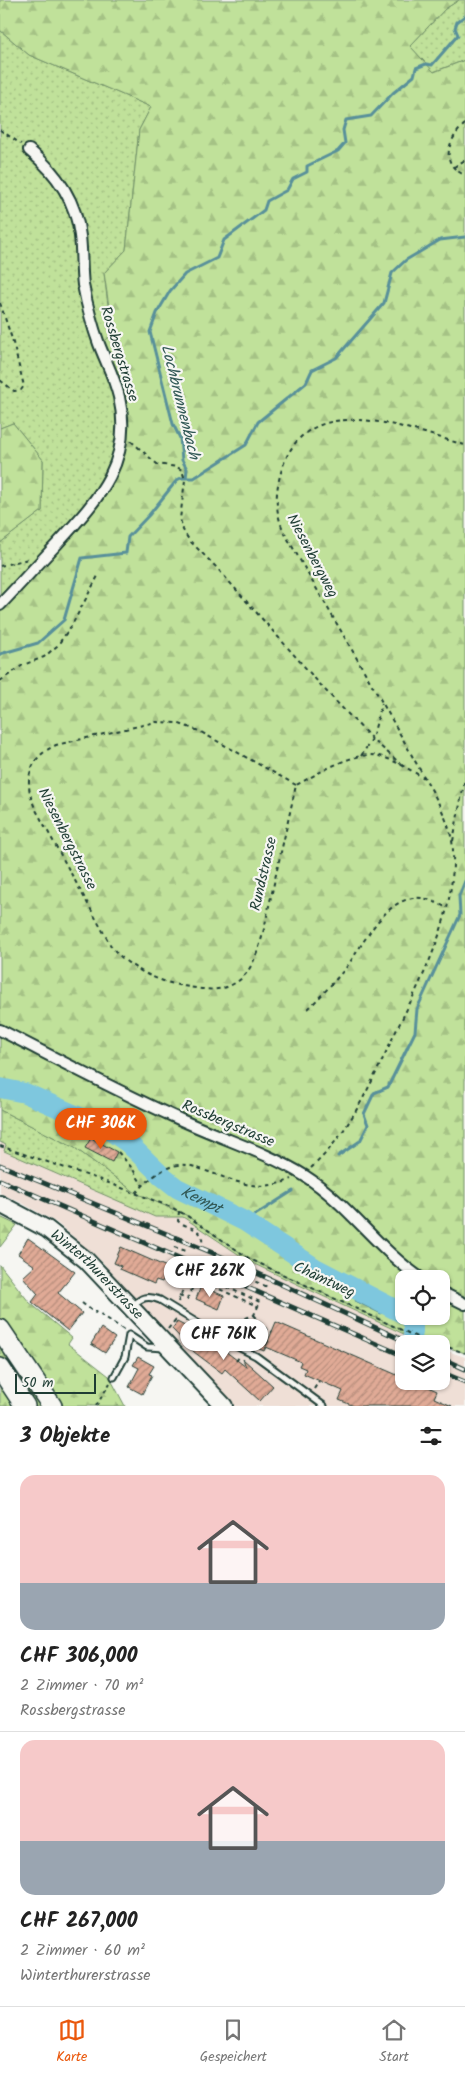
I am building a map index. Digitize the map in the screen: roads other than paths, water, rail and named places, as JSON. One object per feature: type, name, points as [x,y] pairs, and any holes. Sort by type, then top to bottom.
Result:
[{"type":"highway","points":[[0,1330],[52,1406]]},
{"type":"highway","points":[[0,1368],[25,1406]]},
{"type":"main road","name":"Winterthurerstrasse","points":[[0,1204],[31,1219],[56,1235],[103,1276],[224,1406]]},
{"type":"street","name":"Rossbergstrasse","points":[[0,605],[102,491],[115,466],[121,435],[119,398],[95,332],[85,296],[80,237],[74,210],[67,194],[56,177],[29,150]]},
{"type":"street","name":"Rossbergstrasse","points":[[0,1030],[155,1108],[263,1155],[303,1175],[336,1199],[396,1259],[410,1270]]},
{"type":"street","points":[[450,1296],[465,1304]]},
{"type":"lane","points":[[132,1307],[141,1299],[148,1297],[160,1300],[256,1356],[324,1406]]},
{"type":"lane","points":[[114,1377],[125,1357],[129,1335],[147,1347],[170,1348]]},
{"type":"water","points":[[364,1283],[390,1297],[381,1314],[355,1301]]},
{"type":"waterway","name":"Lochbrunnenbach","points":[[186,478],[187,469],[182,460],[180,438],[173,424],[150,332],[157,313],[170,291],[185,274],[217,258],[224,240],[264,210],[267,201],[287,190],[293,179],[307,172],[307,166],[338,151],[345,143],[343,130],[346,120],[371,116],[393,93],[414,76],[416,68],[426,64],[432,65],[458,35],[455,28],[457,22],[465,16]]},
{"type":"waterway","points":[[0,654],[38,643],[64,620],[82,558],[126,553],[128,537],[149,515],[177,480],[181,478],[194,478],[246,445],[258,422],[306,383],[312,370],[336,358],[384,303],[392,273],[406,260],[440,240],[465,237]]},
{"type":"waterway","points":[[338,1156],[360,1141],[368,1125],[364,1114],[374,1093],[388,1087],[415,1032],[417,1009],[460,915],[459,896],[465,881]]},
{"type":"waterway","name":"Kempt","points":[[0,1088],[25,1093],[109,1130],[128,1143],[177,1188],[244,1221],[317,1269],[395,1309]]},
{"type":"waterway","points":[[244,1221],[293,1191]]},
{"type":"waterway","name":"Kempt","points":[[413,1325],[413,1333]]},
{"type":"railway","points":[[0,1165],[213,1253],[395,1337]]},
{"type":"railway","points":[[0,1180],[395,1352]]},
{"type":"railway","points":[[450,1362],[465,1369]]},
{"type":"railway","points":[[450,1376],[465,1382]]}]
